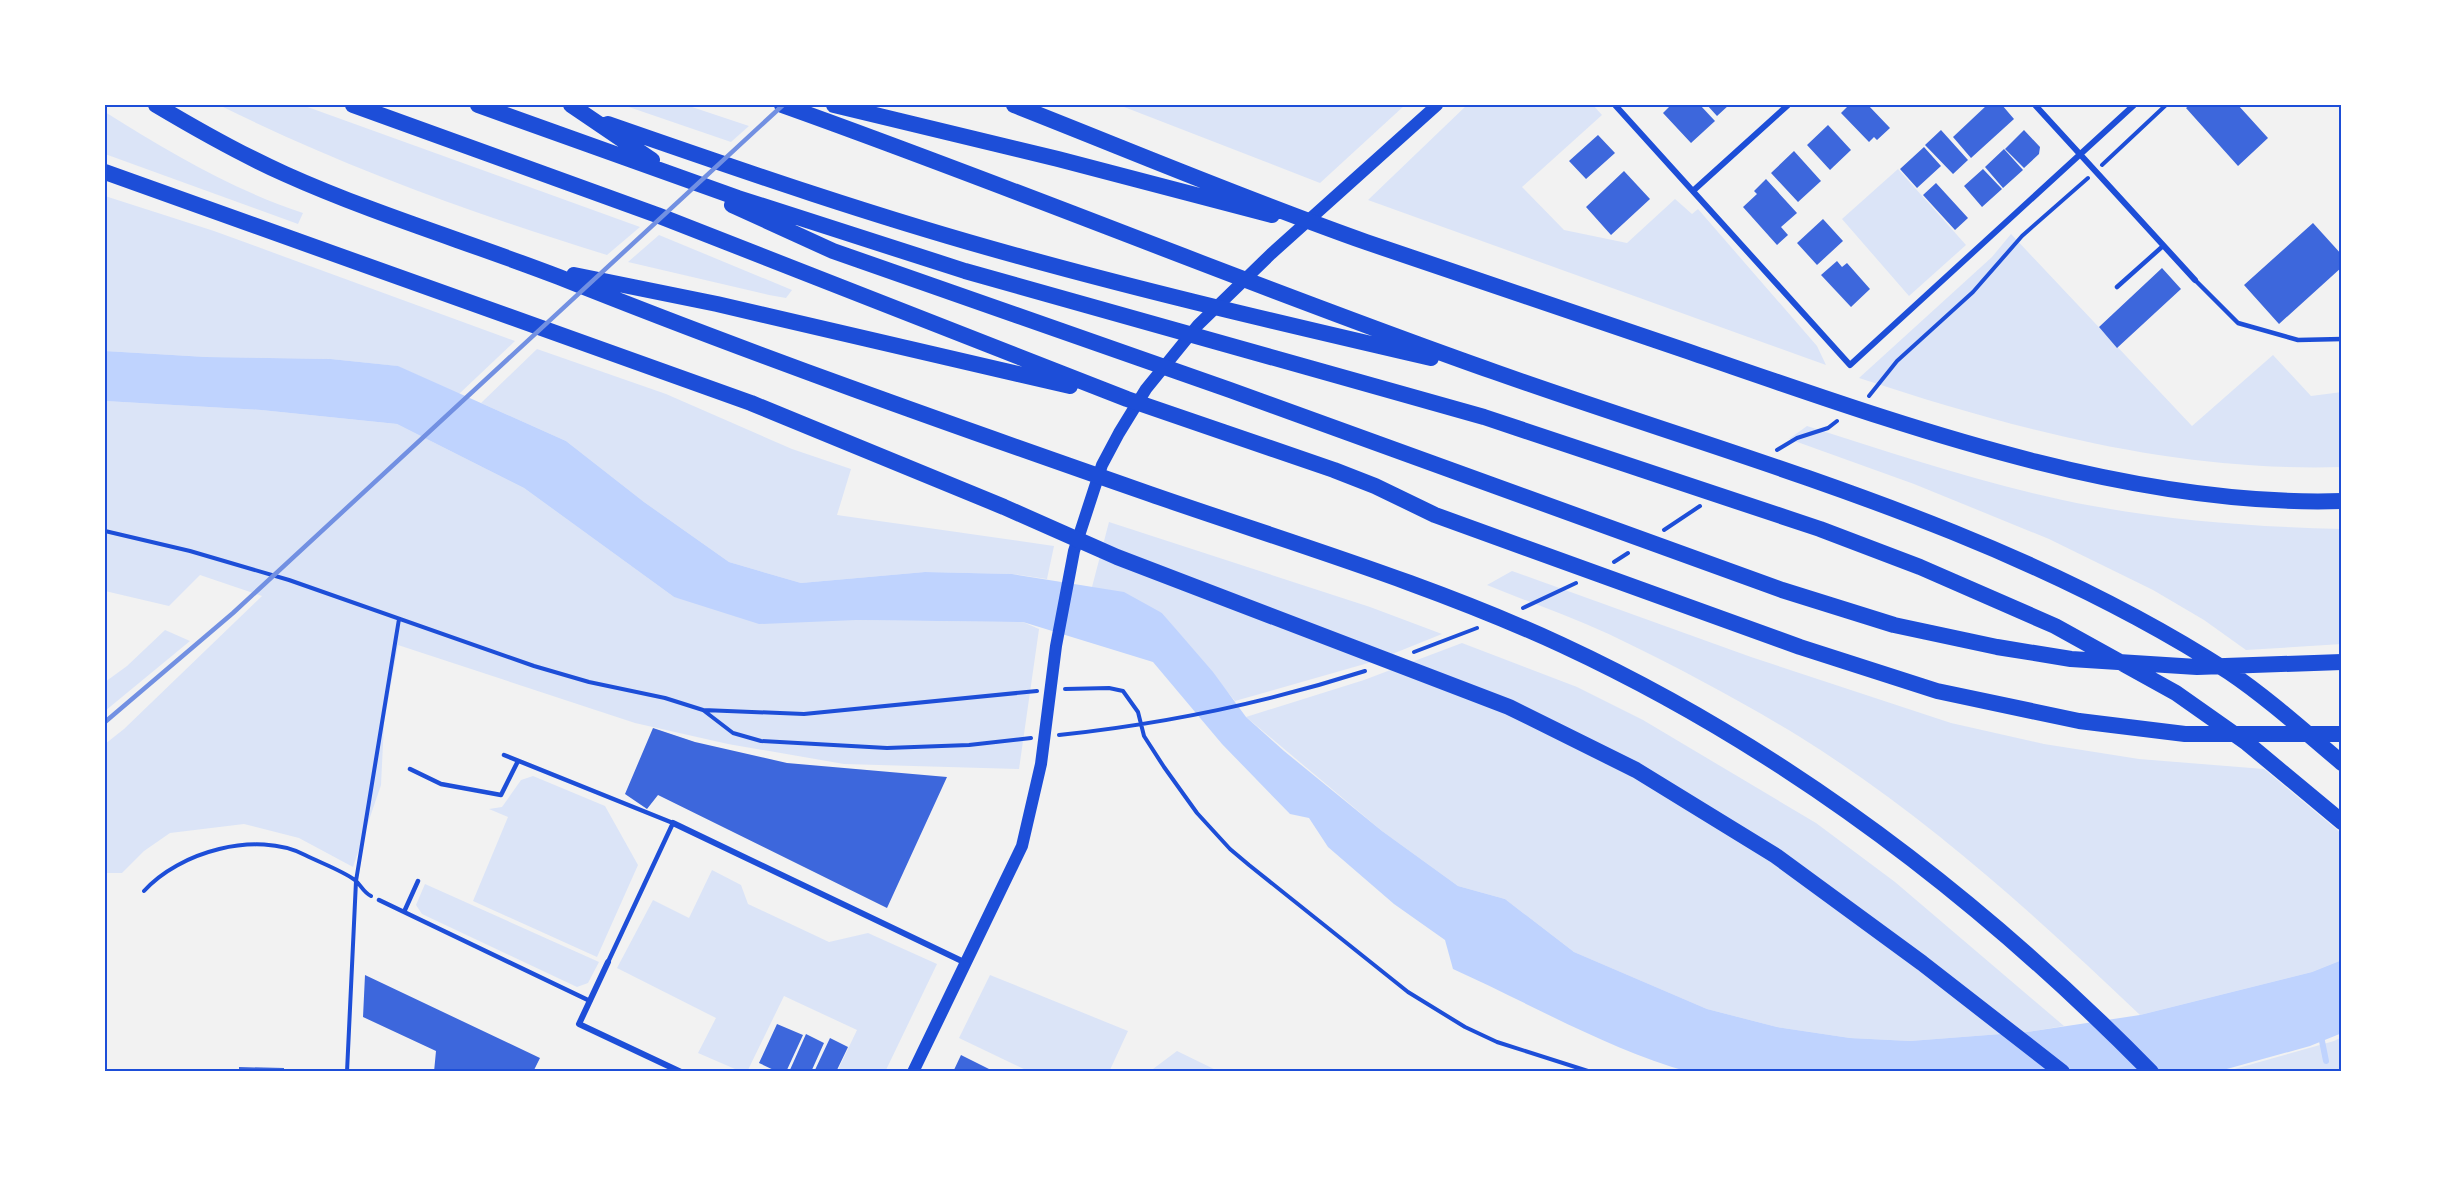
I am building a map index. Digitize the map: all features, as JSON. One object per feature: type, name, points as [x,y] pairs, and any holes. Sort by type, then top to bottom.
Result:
[{"type":"highway","points":[[156,105],[246,156],[330,192],[507,257],[730,345],[961,429],[1414,585],[1563,645],[1670,700],[1843,806],[1953,888],[2038,961],[2151,1072]]},
{"type":"highway","points":[[353,105],[657,215],[1127,399],[1334,470],[1375,486],[1435,515],[1800,647],[1937,691],[2079,721],[2185,734],[2342,734]]},
{"type":"highway","points":[[478,105],[738,198],[965,271],[1451,407],[1611,458],[1820,529],[1920,567],[2055,626],[2176,693],[2247,743],[2342,822]]},
{"type":"highway","points":[[556,105],[767,179],[1016,256],[1271,321],[1496,373]]},
{"type":"highway","points":[[570,105],[683,179],[761,220],[833,250],[1230,390],[1782,590],[1883,622],[1997,647],[2072,659],[2197,667],[2342,662]]},
{"type":"highway","points":[[782,105],[1496,373],[1641,424],[1724,448],[1869,500],[2077,585],[2230,673],[2284,714],[2342,763]]},
{"type":"highway","points":[[834,105],[1058,159],[1362,241]]},
{"type":"highway","points":[[1014,105],[1362,241],[1839,403],[2027,458],[2146,486],[2272,501],[2342,501]]},
{"type":"highway","points":[[105,172],[751,403],[1117,557],[1478,695],[1574,737],[1646,776],[1776,856],[1922,963],[2062,1072]]},
{"type":"highway","points":[[507,257],[578,276],[717,304],[1127,399]]},
{"type":"main road","points":[[913,1072],[1002,892],[1022,846],[1041,764],[1058,636],[1074,551],[1102,465],[1119,433],[1146,389],[1198,325],[1271,254],[1437,105]]},
{"type":"street","points":[[1615,105],[1850,365],[2134,105]]},
{"type":"street","points":[[1694,190],[1788,105]]},
{"type":"street","points":[[2035,105],[2197,283]]},
{"type":"street","points":[[673,823],[967,963]]},
{"type":"street","points":[[608,962],[579,1024],[681,1072]]},
{"type":"lane","points":[[2117,287],[2163,246]]},
{"type":"lane","points":[[2197,283],[2238,323],[2298,340],[2342,339]]},
{"type":"lane","points":[[504,755],[673,823],[608,962]]},
{"type":"lane","points":[[410,769],[441,784],[501,795],[518,760]]},
{"type":"lane","points":[[404,912],[418,881]]},
{"type":"lane","points":[[379,900],[590,1001]]},
{"type":"path","points":[[2103,164],[2166,105]]},
{"type":"path","points":[[105,531],[190,551],[289,580],[534,666],[589,682],[665,698],[703,710],[804,714],[1048,690]]},
{"type":"path","points":[[347,1072],[356,881],[399,619]]},
{"type":"path","points":[[1048,736],[1105,730],[1221,711],[1295,693],[1366,670]]},
{"type":"path","points":[[1059,689],[1109,688],[1123,691],[1138,712],[1144,736],[1164,767],[1197,813],[1230,849],[1408,992],[1465,1027],[1497,1042],[1591,1072]]},
{"type":"path","points":[[703,710],[733,732],[761,741],[887,748],[969,745],[1037,738]]},
{"type":"path","points":[[144,891],[158,875],[182,862],[235,846],[270,846],[303,853],[356,881],[366,893],[379,900]]},
{"type":"shaded area","points":[[219,105],[302,105],[640,227],[607,255],[410,188],[314,149]]},
{"type":"shaded area","points":[[623,105],[686,105],[749,126],[731,142]]},
{"type":"shaded area","points":[[1119,105],[1405,105],[1320,183]]},
{"type":"shaded area","points":[[1467,105],[1593,105],[1602,115],[1522,187],[1564,230],[1627,243],[1675,199],[1692,214],[1698,209],[1817,346],[1826,365],[1368,200]]},
{"type":"shaded area","points":[[105,112],[152,141],[226,181],[303,213],[298,224],[105,154]]},
{"type":"shaded area","points":[[1898,169],[1966,245],[1909,296],[1842,219]]},
{"type":"shaded area","points":[[105,196],[214,231],[515,341],[459,394],[397,366],[331,359],[206,357],[105,351]]},
{"type":"shaded area","points":[[2011,234],[2192,426],[2273,355],[2311,396],[2342,392],[2342,467],[2279,467],[2218,463],[2097,444],[1978,415],[1859,378],[1992,257]]},
{"type":"shaded area","points":[[659,235],[792,290],[786,298],[628,262]]},
{"type":"shaded area","points":[[537,349],[666,394],[792,449],[851,469],[837,515],[1054,546],[1047,579],[1012,574],[925,572],[801,583],[729,562],[644,502],[566,441],[481,403]]},
{"type":"shaded area","points":[[105,401],[261,410],[397,424],[524,488],[674,597],[856,620],[1023,622],[1039,629],[1019,769],[844,764],[728,744],[635,723],[398,645],[384,723],[381,785],[353,867],[299,838],[244,824],[170,833],[144,851],[122,873],[105,873],[105,744],[124,729],[262,596],[200,575],[169,606],[105,591]]},
{"type":"shaded area","points":[[1807,426],[1985,481],[2093,506],[2155,516],[2217,522],[2342,529],[2342,644],[2246,650],[2204,620],[2153,590],[2049,539],[1914,484],[1789,439]]},
{"type":"shaded area","points":[[1109,522],[1370,607],[1442,634],[1375,661],[1235,701],[1162,613],[1092,587]]},
{"type":"shaded area","points":[[1512,571],[1751,657],[1951,723],[2044,744],[2139,759],[2264,769],[2342,834],[2342,960],[2312,972],[2140,1015],[1977,867],[1891,799],[1846,767],[1756,711],[1666,662],[1588,625],[1487,585]]},
{"type":"shaded area","points":[[165,630],[190,641],[105,711],[105,682],[127,666]]},
{"type":"shaded area","points":[[1462,643],[1577,687],[1643,720],[1816,823],[1895,882],[2064,1026],[2027,1032],[1910,1041],[1850,1038],[1777,1027],[1707,1009],[1574,952],[1505,899],[1458,886],[1382,831],[1246,717],[1364,680]]},
{"type":"shaded area","points":[[533,776],[605,806],[638,865],[597,957],[473,901],[508,817],[489,809],[502,807],[521,780]]},
{"type":"shaded area","points":[[712,870],[741,885],[748,904],[829,942],[868,933],[937,964],[885,1072],[837,1072],[857,1030],[784,996],[747,1072],[742,1072],[698,1053],[716,1018],[617,968],[653,900],[689,918]]},
{"type":"shaded area","points":[[425,884],[599,962],[588,983],[577,987],[422,914],[416,905]]},
{"type":"shaded area","points":[[990,975],[1128,1031],[1109,1072],[1030,1072],[959,1038]]},
{"type":"shaded area","points":[[2342,1037],[2342,1072],[2224,1072],[2334,1041]]},
{"type":"shaded area","points":[[1177,1051],[1220,1072],[1149,1072]]},
{"type":"water","points":[[105,351],[206,357],[331,359],[398,366],[566,441],[644,502],[729,562],[801,583],[925,572],[1012,574],[1124,592],[1162,613],[1213,672],[1246,717],[1284,751],[1382,831],[1458,886],[1505,899],[1574,952],[1707,1009],[1777,1027],[1850,1038],[1910,1041],[2027,1032],[2140,1015],[2312,972],[2342,960],[2342,1033],[2310,1046],[2216,1072],[1689,1072],[1599,1039],[1453,969],[1445,940],[1394,904],[1328,847],[1309,818],[1290,814],[1222,744],[1153,662],[1023,622],[856,620],[759,624],[674,597],[524,488],[397,424],[261,410],[105,401]]},
{"type":"building","points":[[1671,105],[1700,105],[1715,121],[1691,143],[1663,113]]},
{"type":"building","points":[[1707,105],[1729,105],[1717,116]]},
{"type":"building","points":[[1849,105],[1868,105],[1890,128],[1877,140],[1874,137],[1869,142],[1841,113]]},
{"type":"building","points":[[1987,105],[2002,105],[2014,119],[1971,158],[1953,137]]},
{"type":"building","points":[[2190,105],[2238,105],[2268,138],[2238,166],[2186,108]]},
{"type":"building","points":[[1828,125],[1851,150],[1830,170],[1807,145]]},
{"type":"building","points":[[1941,130],[1968,160],[1953,174],[1925,145]]},
{"type":"building","points":[[2024,130],[2040,147],[2039,154],[2024,168],[2005,149]]},
{"type":"building","points":[[1598,135],[1615,153],[1586,179],[1569,161]]},
{"type":"building","points":[[1924,147],[1941,166],[1917,188],[1900,169]]},
{"type":"building","points":[[2004,149],[2023,170],[2003,188],[1985,167]]},
{"type":"building","points":[[1794,151],[1821,181],[1798,202],[1771,173]]},
{"type":"building","points":[[1983,169],[2002,189],[1982,207],[1964,186]]},
{"type":"building","points":[[1624,171],[1650,199],[1611,235],[1586,207]]},
{"type":"building","points":[[1766,179],[1797,213],[1781,227],[1788,235],[1777,245],[1743,207],[1757,194],[1754,191]]},
{"type":"building","points":[[1936,183],[1968,218],[1955,230],[1923,195]]},
{"type":"building","points":[[1823,219],[1843,241],[1817,265],[1797,243]]},
{"type":"building","points":[[2313,223],[2342,255],[2342,267],[2279,324],[2244,285]]},
{"type":"building","points":[[1837,261],[1842,267],[1847,263],[1870,289],[1851,307],[1821,275]]},
{"type":"building","points":[[2162,268],[2181,289],[2117,348],[2099,327]]},
{"type":"building","points":[[653,728],[695,742],[787,763],[947,777],[887,908],[658,795],[647,809],[625,794]]},
{"type":"building","points":[[365,975],[540,1058],[533,1072],[434,1072],[436,1051],[363,1017]]},
{"type":"building","points":[[777,1024],[803,1035],[786,1072],[778,1072],[759,1063]]},
{"type":"building","points":[[806,1034],[824,1043],[811,1072],[789,1072]]},
{"type":"building","points":[[830,1038],[848,1047],[836,1072],[814,1072]]},
{"type":"building","points":[[961,1055],[991,1070],[990,1072],[953,1072]]},
{"type":"building","points":[[239,1067],[284,1068],[284,1072],[239,1072]]},
{"type":"waterway","points":[[2321,1036],[2326,1061]]},
{"type":"railway","points":[[105,722],[233,613],[783,105]]}]
